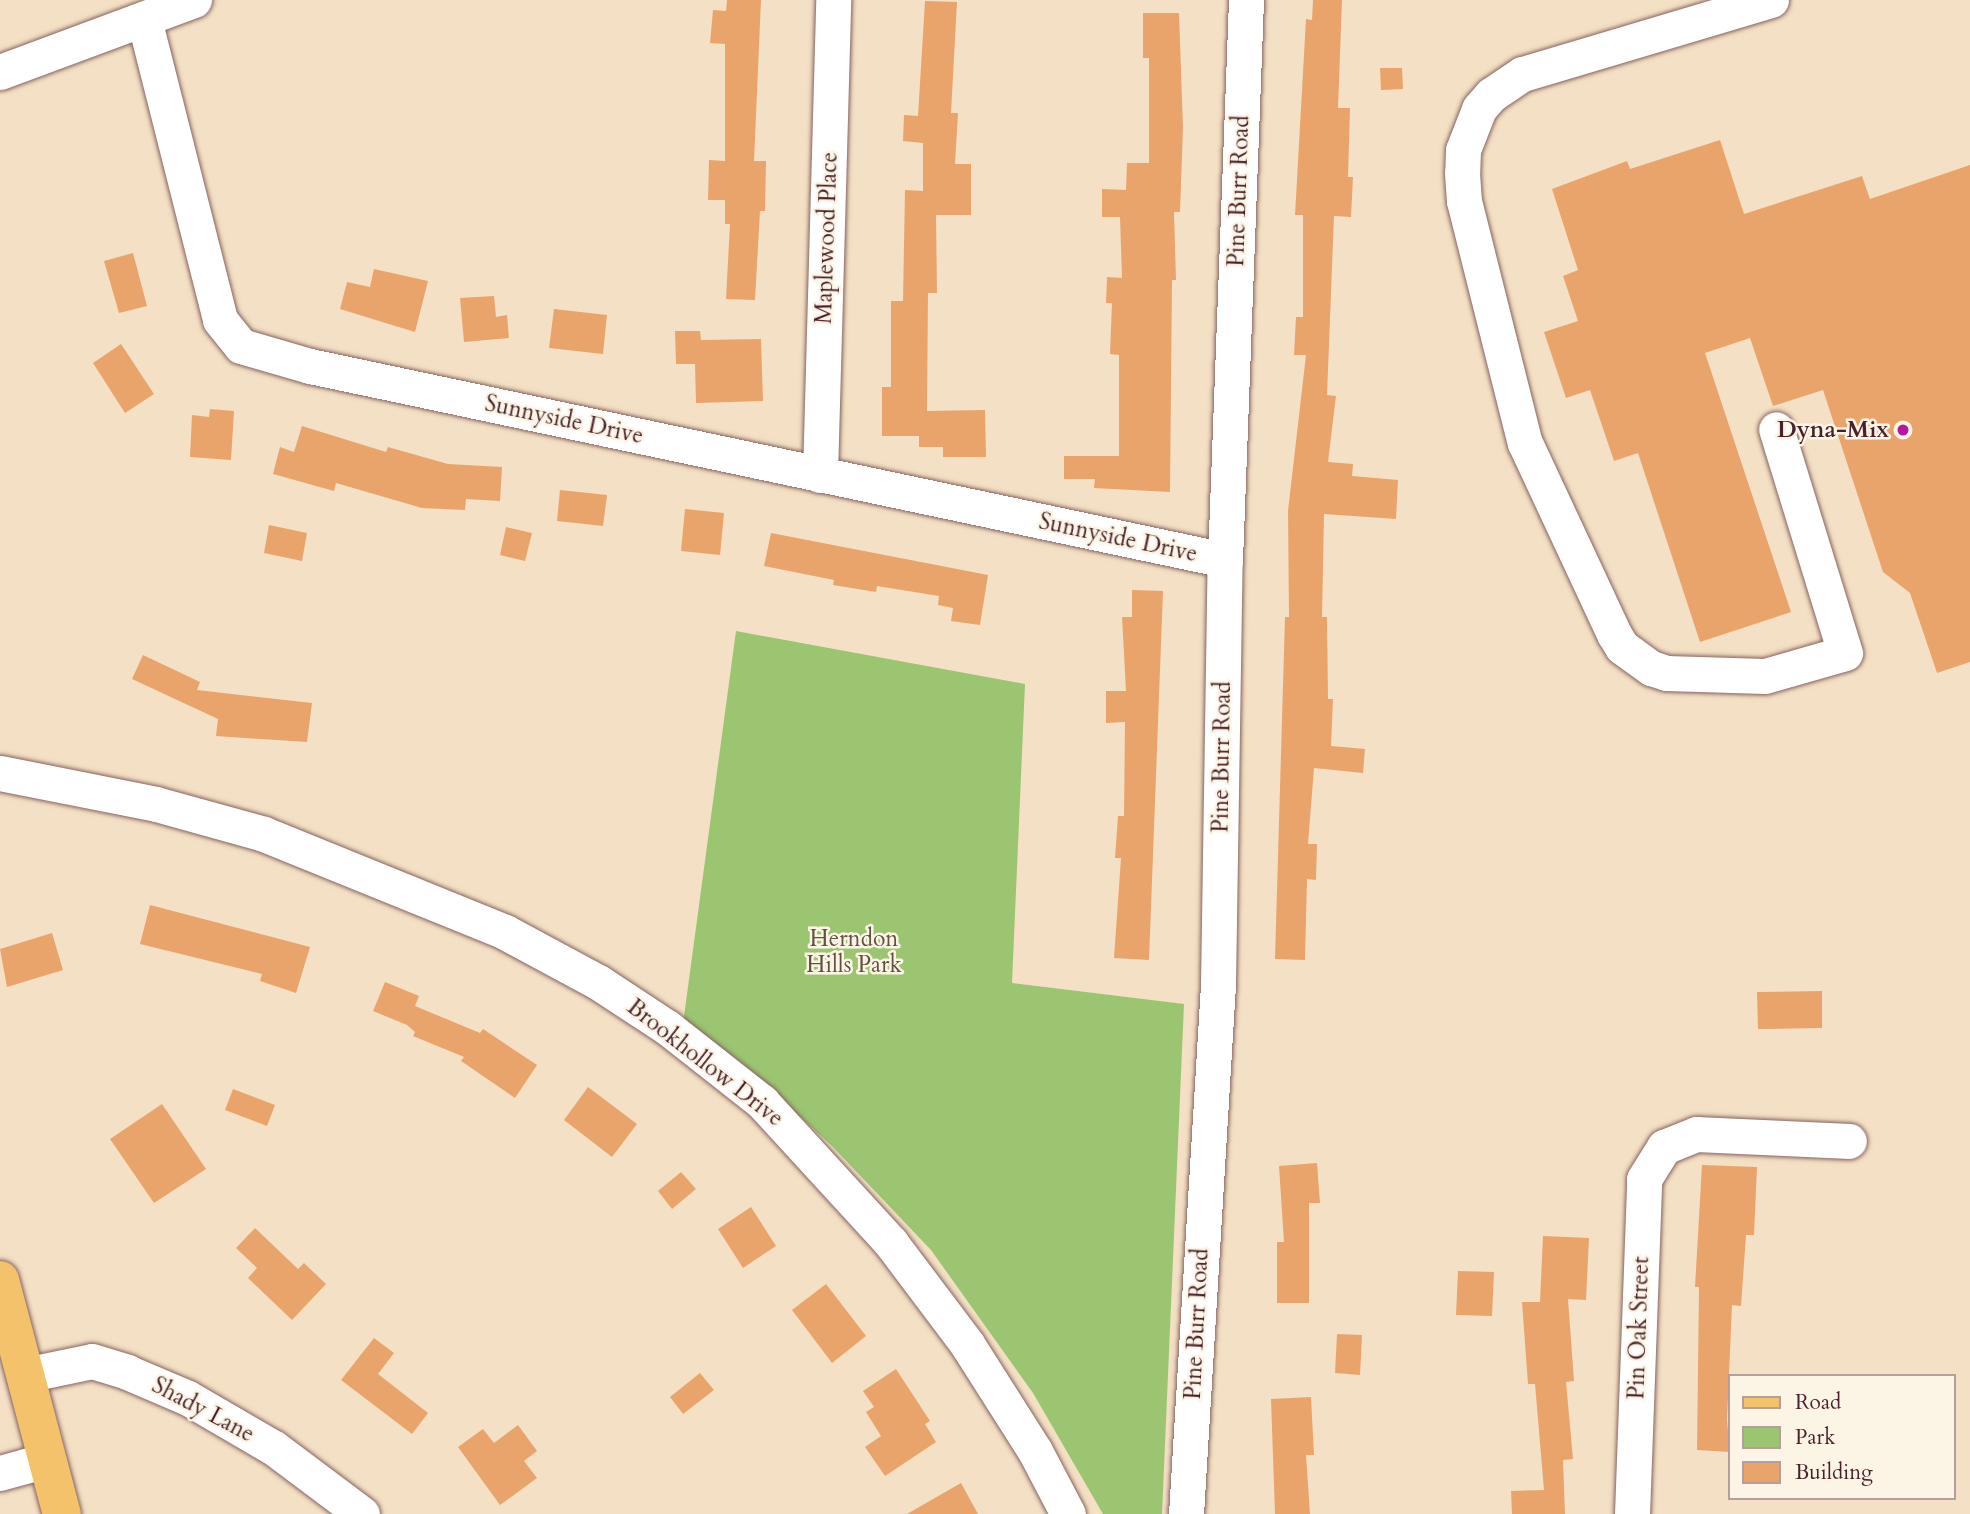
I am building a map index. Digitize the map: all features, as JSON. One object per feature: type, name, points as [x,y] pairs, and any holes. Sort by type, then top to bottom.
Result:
[{"type":"main road","points":[[0,1280],[62,1514]]},
{"type":"street","points":[[0,72],[194,0]]},
{"type":"street","name":"Maplewood Place","points":[[820,475],[834,0]]},
{"type":"street","name":"Pine Burr Road","points":[[1186,1514],[1218,984],[1225,560],[1246,0]]},
{"type":"street","points":[[1772,0],[1522,74],[1491,95],[1479,110],[1463,150],[1462,173],[1464,201],[1522,435],[1614,634],[1622,647],[1651,668],[1666,673],[1765,676],[1845,653],[1776,429]]},
{"type":"street","name":"Sunnyside Drive","points":[[144,19],[220,320],[241,346],[310,366],[1225,560]]},
{"type":"street","name":"Brookhollow Drive","points":[[0,773],[182,811],[264,834],[505,932],[598,982],[668,1028],[762,1102],[891,1242],[967,1344],[1035,1451],[1068,1514]]},
{"type":"street","name":"Pin Oak Street","points":[[1632,1514],[1644,1179],[1664,1147],[1697,1134],[1849,1141]]},
{"type":"street","name":"Shady Lane","points":[[25,1375],[92,1361],[127,1372],[188,1398],[274,1448],[362,1514]]},
{"type":"street","points":[[0,1473],[47,1460]]},
{"type":"green space","name":"Herndon Hills Park","points":[[736,631],[1025,684],[1012,983],[1184,1004],[1162,1514],[1103,1514],[1033,1393],[931,1250],[832,1146],[764,1084],[683,1024]]},
{"type":"building","points":[[727,0],[761,0],[754,161],[766,161],[765,211],[760,211],[755,300],[726,299],[730,224],[725,224],[725,200],[708,200],[709,160],[725,161],[725,44],[710,43],[713,10],[726,11]]},
{"type":"building","points":[[1313,0],[1342,0],[1338,108],[1350,108],[1348,177],[1353,177],[1351,217],[1334,216],[1327,395],[1336,396],[1328,462],[1353,464],[1352,476],[1398,480],[1396,519],[1324,514],[1322,617],[1327,617],[1328,699],[1333,699],[1331,746],[1365,749],[1363,773],[1314,768],[1308,844],[1317,844],[1316,880],[1307,879],[1305,960],[1275,959],[1285,617],[1289,617],[1288,511],[1306,355],[1294,355],[1296,317],[1303,317],[1303,215],[1295,215],[1306,19],[1312,20]]},
{"type":"building","points":[[925,1],[957,2],[951,113],[958,113],[955,164],[971,164],[971,215],[936,215],[937,293],[928,293],[927,411],[985,410],[986,457],[943,457],[943,447],[919,447],[919,436],[882,436],[882,387],[891,387],[891,301],[903,301],[905,190],[923,191],[923,143],[903,141],[904,115],[918,116]]},
{"type":"building","points":[[1143,13],[1179,13],[1183,128],[1180,212],[1174,212],[1176,280],[1172,280],[1170,492],[1094,488],[1095,479],[1064,479],[1064,456],[1119,456],[1119,355],[1110,354],[1112,303],[1106,303],[1107,277],[1122,278],[1120,217],[1102,217],[1102,189],[1126,190],[1127,163],[1149,163],[1149,58],[1143,58]]},
{"type":"building","points":[[1380,68],[1402,68],[1403,89],[1381,90]]},
{"type":"building","name":"Dyna-Mix","points":[[1720,140],[1744,214],[1862,176],[1870,199],[1970,165],[1970,662],[1937,673],[1910,593],[1883,572],[1823,390],[1773,406],[1750,338],[1705,353],[1791,612],[1700,642],[1638,453],[1614,461],[1590,390],[1566,398],[1544,332],[1578,321],[1563,276],[1578,270],[1552,189],[1627,161],[1630,169]]},
{"type":"building","points":[[133,253],[147,306],[119,313],[104,261]]},
{"type":"building","points":[[374,269],[428,281],[415,332],[340,309],[347,282],[370,287]]},
{"type":"building","points":[[494,296],[496,317],[507,315],[509,338],[464,342],[460,298]]},
{"type":"building","points":[[554,309],[607,315],[603,354],[549,348]]},
{"type":"building","points":[[675,331],[700,331],[701,340],[761,339],[763,401],[696,403],[695,364],[676,364]]},
{"type":"building","points":[[121,344],[154,394],[125,413],[93,363]]},
{"type":"building","points":[[210,409],[234,411],[231,460],[190,457],[192,415],[209,417]]},
{"type":"building","points":[[302,426],[386,452],[388,447],[448,464],[502,467],[500,501],[466,499],[465,510],[422,508],[336,483],[334,491],[273,474],[280,447],[294,452]]},
{"type":"building","points":[[560,490],[607,495],[603,526],[557,521]]},
{"type":"building","points":[[685,509],[724,513],[720,555],[681,551]]},
{"type":"building","points":[[269,525],[307,533],[302,561],[264,553]]},
{"type":"building","points":[[506,527],[532,533],[525,561],[500,555]]},
{"type":"building","points":[[771,533],[988,575],[980,625],[951,621],[953,608],[938,605],[939,596],[877,586],[876,592],[833,585],[834,580],[764,566]]},
{"type":"building","points":[[1132,590],[1163,591],[1149,960],[1114,958],[1121,858],[1115,858],[1118,816],[1124,816],[1125,722],[1106,723],[1106,691],[1126,691],[1122,617],[1132,617]]},
{"type":"building","points":[[143,655],[200,682],[197,690],[312,703],[307,742],[216,736],[218,719],[132,679]]},
{"type":"building","points":[[150,905],[310,947],[296,993],[260,981],[262,974],[140,944]]},
{"type":"building","points":[[52,933],[63,970],[7,987],[0,949]]},
{"type":"building","points":[[385,982],[419,996],[415,1006],[480,1033],[483,1029],[537,1065],[515,1098],[461,1061],[464,1057],[413,1036],[415,1032],[407,1025],[373,1011]]},
{"type":"building","points":[[1822,991],[1822,1028],[1758,1029],[1757,992]]},
{"type":"building","points":[[588,1087],[637,1124],[612,1157],[564,1120]]},
{"type":"building","points":[[233,1089],[275,1105],[267,1126],[225,1110]]},
{"type":"building","points":[[162,1104],[206,1169],[154,1203],[110,1139]]},
{"type":"building","points":[[1317,1163],[1320,1203],[1309,1203],[1309,1303],[1277,1303],[1277,1242],[1284,1242],[1279,1166]]},
{"type":"building","points":[[1702,1165],[1757,1167],[1754,1235],[1746,1235],[1741,1306],[1732,1305],[1728,1374],[1728,1452],[1697,1450],[1699,1287],[1695,1287]]},
{"type":"building","points":[[681,1172],[696,1189],[672,1209],[658,1191]]},
{"type":"building","points":[[751,1207],[776,1246],[743,1268],[718,1229]]},
{"type":"building","points":[[255,1228],[298,1269],[304,1263],[326,1284],[292,1320],[248,1278],[257,1268],[236,1248]]},
{"type":"building","points":[[1543,1236],[1589,1238],[1586,1300],[1568,1299],[1574,1381],[1566,1382],[1573,1459],[1563,1460],[1565,1514],[1512,1514],[1511,1491],[1544,1490],[1535,1384],[1528,1384],[1522,1302],[1540,1302]]},
{"type":"building","points":[[1458,1271],[1494,1272],[1492,1316],[1456,1315]]},
{"type":"building","points":[[826,1284],[866,1336],[832,1363],[792,1310]]},
{"type":"building","points":[[1337,1334],[1362,1335],[1360,1375],[1335,1373]]},
{"type":"building","points":[[374,1338],[394,1353],[378,1374],[428,1413],[412,1434],[341,1380]]},
{"type":"building","points":[[896,1369],[930,1421],[925,1424],[936,1442],[885,1476],[865,1447],[881,1436],[866,1412],[874,1407],[863,1391]]},
{"type":"building","points":[[700,1373],[714,1390],[683,1414],[670,1397]]},
{"type":"building","points":[[1311,1397],[1314,1455],[1306,1455],[1310,1514],[1275,1514],[1271,1399]]},
{"type":"building","points":[[518,1425],[537,1451],[524,1461],[537,1478],[500,1505],[458,1447],[483,1429],[494,1443]]},
{"type":"building","points":[[961,1483],[978,1514],[907,1514]]},
{"type":"place","name":"Dyna-Mix","points":[[1903,430]]}]
